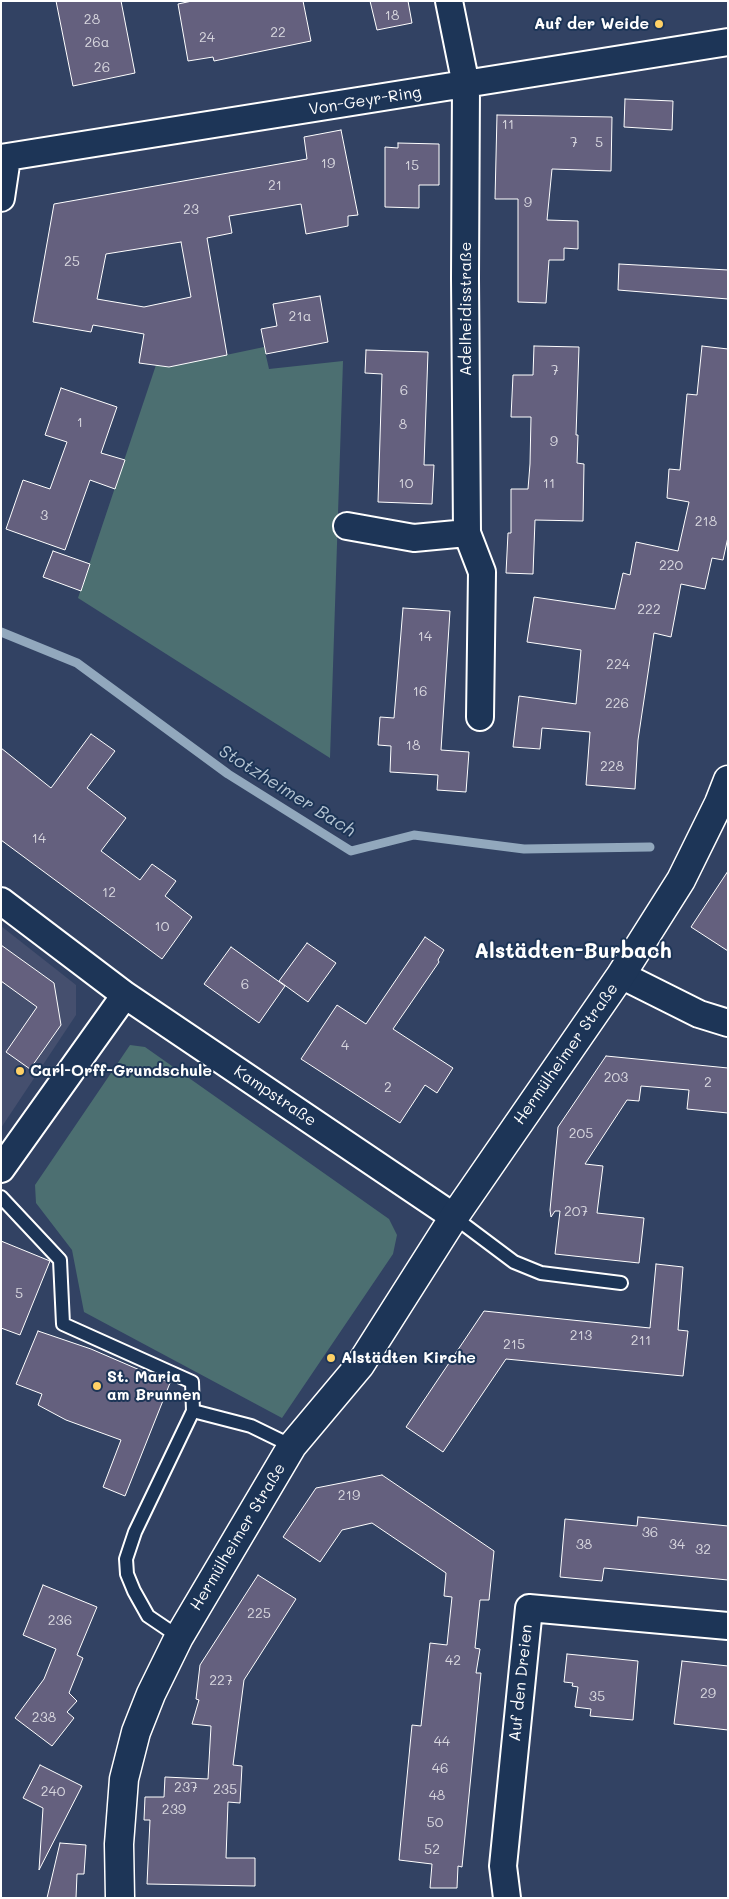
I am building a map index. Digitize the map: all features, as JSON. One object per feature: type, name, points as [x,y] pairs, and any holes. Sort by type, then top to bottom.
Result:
[{"type":"street","points":[[449,1],[466,85]]},
{"type":"street","name":"Von-Geyr-Ring","points":[[4,158],[728,42]]},
{"type":"street","name":"Adelheidisstraße","points":[[466,85],[467,533],[482,572],[480,716]]},
{"type":"street","points":[[1,198],[4,158]]},
{"type":"street","points":[[347,526],[414,538],[467,533]]},
{"type":"street","name":"Hermülheimer Straße","points":[[120,1898],[119,1844],[124,1779],[136,1732],[151,1694],[179,1637],[292,1446],[360,1365],[454,1216],[621,975],[681,880],[719,803],[728,780]]},
{"type":"street","name":"Kampstraße","points":[[1,900],[125,995],[454,1216]]},
{"type":"street","points":[[621,975],[699,1014],[728,1023]]},
{"type":"street","points":[[1,1169],[125,995]]},
{"type":"street","name":"Auf den Dreien","points":[[507,1898],[503,1866],[529,1608],[728,1626]]},
{"type":"lane","points":[[1,1197],[60,1260],[63,1324],[192,1382],[193,1411],[135,1532],[126,1559],[127,1574],[148,1616],[179,1637]]},
{"type":"lane","points":[[454,1216],[514,1262],[541,1273],[621,1283]]},
{"type":"lane","points":[[193,1411],[251,1426],[292,1446]]},
{"type":"shaded area","name":"Carl-Orff-Grundschule","points":[[1,926],[76,985],[76,1015],[1,1128]]},
{"type":"green space","points":[[264,347],[269,369],[343,361],[330,758],[78,598],[156,365],[169,367]]},
{"type":"green space","points":[[130,1045],[145,1047],[389,1219],[397,1235],[393,1254],[282,1418],[84,1312],[72,1250],[36,1203],[35,1185]]},
{"type":"building","points":[[56,1],[121,1],[135,73],[73,86]]},
{"type":"building","points":[[192,1],[303,1],[311,41],[214,61],[213,57],[188,61],[178,4]]},
{"type":"building","points":[[370,1],[408,1],[412,23],[377,30]]},
{"type":"building","points":[[625,99],[673,101],[672,130],[624,127]]},
{"type":"building","points":[[497,115],[612,117],[611,171],[552,169],[547,220],[578,221],[578,249],[564,248],[564,260],[549,260],[546,303],[518,302],[518,199],[495,199]]},
{"type":"building","points":[[341,130],[358,215],[348,216],[348,226],[306,234],[301,204],[229,216],[232,233],[207,238],[227,355],[169,367],[139,363],[144,334],[93,325],[91,332],[33,322],[54,204],[307,159],[304,137]],"holes":[[[181,242],[191,297],[144,307],[97,299],[106,254]]]},
{"type":"building","points":[[398,143],[439,144],[439,185],[419,185],[419,208],[385,207],[385,147],[398,148]]},
{"type":"building","points":[[619,264],[728,270],[728,299],[618,290]]},
{"type":"building","points":[[320,296],[328,342],[266,354],[261,329],[277,326],[273,304]]},
{"type":"building","points":[[534,346],[579,347],[576,435],[578,435],[577,463],[584,464],[583,521],[535,520],[533,574],[506,573],[508,533],[511,533],[511,489],[528,489],[530,464],[531,417],[511,417],[513,375],[533,375]]},
{"type":"building","points":[[702,346],[728,349],[728,537],[723,560],[712,558],[705,589],[681,584],[671,637],[654,633],[638,740],[635,789],[586,785],[590,732],[542,728],[540,749],[513,747],[519,696],[576,704],[581,650],[527,642],[534,597],[615,609],[623,573],[630,575],[636,542],[678,551],[689,502],[667,498],[669,469],[680,470],[687,394],[697,395]]},
{"type":"building","points":[[366,350],[428,352],[424,465],[434,465],[432,504],[378,502],[382,374],[365,373]]},
{"type":"building","points":[[61,388],[117,407],[101,453],[125,460],[115,489],[90,480],[65,550],[6,529],[23,480],[50,489],[67,442],[45,435]]},
{"type":"building","points":[[53,551],[90,564],[81,591],[43,577]]},
{"type":"building","points":[[403,608],[450,611],[441,750],[469,752],[466,792],[437,790],[438,775],[390,772],[391,746],[378,745],[380,717],[394,718]]},
{"type":"building","points":[[91,734],[115,751],[87,788],[126,818],[101,851],[140,880],[152,864],[176,881],[165,896],[192,917],[162,959],[1,840],[1,748],[51,788]]},
{"type":"building","points":[[728,871],[728,951],[691,927]]},
{"type":"building","points":[[425,937],[444,950],[438,960],[439,962],[393,1029],[453,1068],[437,1093],[425,1085],[400,1123],[301,1059],[337,1005],[366,1024]]},
{"type":"building","points":[[307,943],[336,963],[308,1002],[279,981]]},
{"type":"building","points":[[1,945],[54,983],[61,1025],[30,1069],[6,1052],[37,1007],[1,981]]},
{"type":"building","points":[[231,947],[285,986],[259,1023],[204,984]]},
{"type":"building","points":[[606,1056],[728,1068],[728,1113],[687,1109],[689,1090],[641,1086],[639,1101],[627,1100],[585,1164],[603,1166],[597,1213],[644,1218],[639,1263],[555,1254],[560,1211],[555,1211],[551,1217],[550,1210],[558,1127]]},
{"type":"building","points":[[1,1241],[50,1261],[20,1335],[1,1328]]},
{"type":"building","points":[[656,1264],[683,1267],[678,1330],[688,1331],[683,1376],[506,1359],[443,1452],[406,1427],[484,1311],[650,1328]]},
{"type":"building","points":[[38,1331],[91,1349],[170,1383],[125,1496],[103,1487],[121,1440],[66,1420],[38,1405],[42,1394],[16,1384]]},
{"type":"building","points":[[382,1475],[494,1551],[489,1600],[480,1600],[475,1648],[480,1649],[476,1673],[481,1673],[462,1867],[458,1866],[457,1888],[430,1888],[432,1864],[399,1860],[412,1725],[421,1726],[430,1643],[447,1645],[452,1597],[444,1596],[446,1573],[372,1523],[342,1530],[320,1562],[283,1537],[316,1488]]},
{"type":"building","points":[[638,1517],[728,1526],[728,1580],[604,1568],[602,1581],[560,1577],[565,1519],[637,1526]]},
{"type":"building","points":[[258,1575],[296,1599],[244,1680],[233,1765],[242,1766],[240,1803],[228,1802],[226,1858],[255,1858],[255,1886],[147,1884],[150,1820],[144,1820],[145,1797],[164,1797],[165,1777],[208,1779],[211,1726],[192,1724],[199,1700],[196,1699],[200,1665]]},
{"type":"building","points":[[43,1585],[97,1607],[77,1655],[83,1658],[69,1693],[77,1701],[67,1712],[74,1718],[52,1746],[15,1718],[44,1679],[56,1649],[23,1635]]},
{"type":"building","points":[[567,1654],[638,1661],[633,1720],[590,1716],[591,1709],[575,1707],[578,1687],[572,1686],[573,1683],[564,1682]]},
{"type":"building","points":[[682,1661],[728,1666],[728,1730],[674,1724]]},
{"type":"building","points":[[40,1765],[82,1786],[39,1870],[43,1808],[23,1798]]},
{"type":"building","points":[[60,1843],[86,1845],[84,1874],[77,1874],[76,1898],[47,1898]]},
{"type":"waterway","name":"Stotzheimer Bach","points":[[1,632],[77,663],[228,774],[351,851],[414,835],[524,849],[650,847]]},
{"type":"place","name":"Auf der Weide","points":[[659,24]]},
{"type":"place","name":"Carl-Orff-Grundschule","points":[[20,1071]]},
{"type":"place","name":"Alstädten Kirche","points":[[331,1358]]},
{"type":"place","name":"St. Maria am Brunnen","points":[[97,1386]]},
{"type":"district","name":"Alstädten-Burbach","points":[[573,952]]}]
